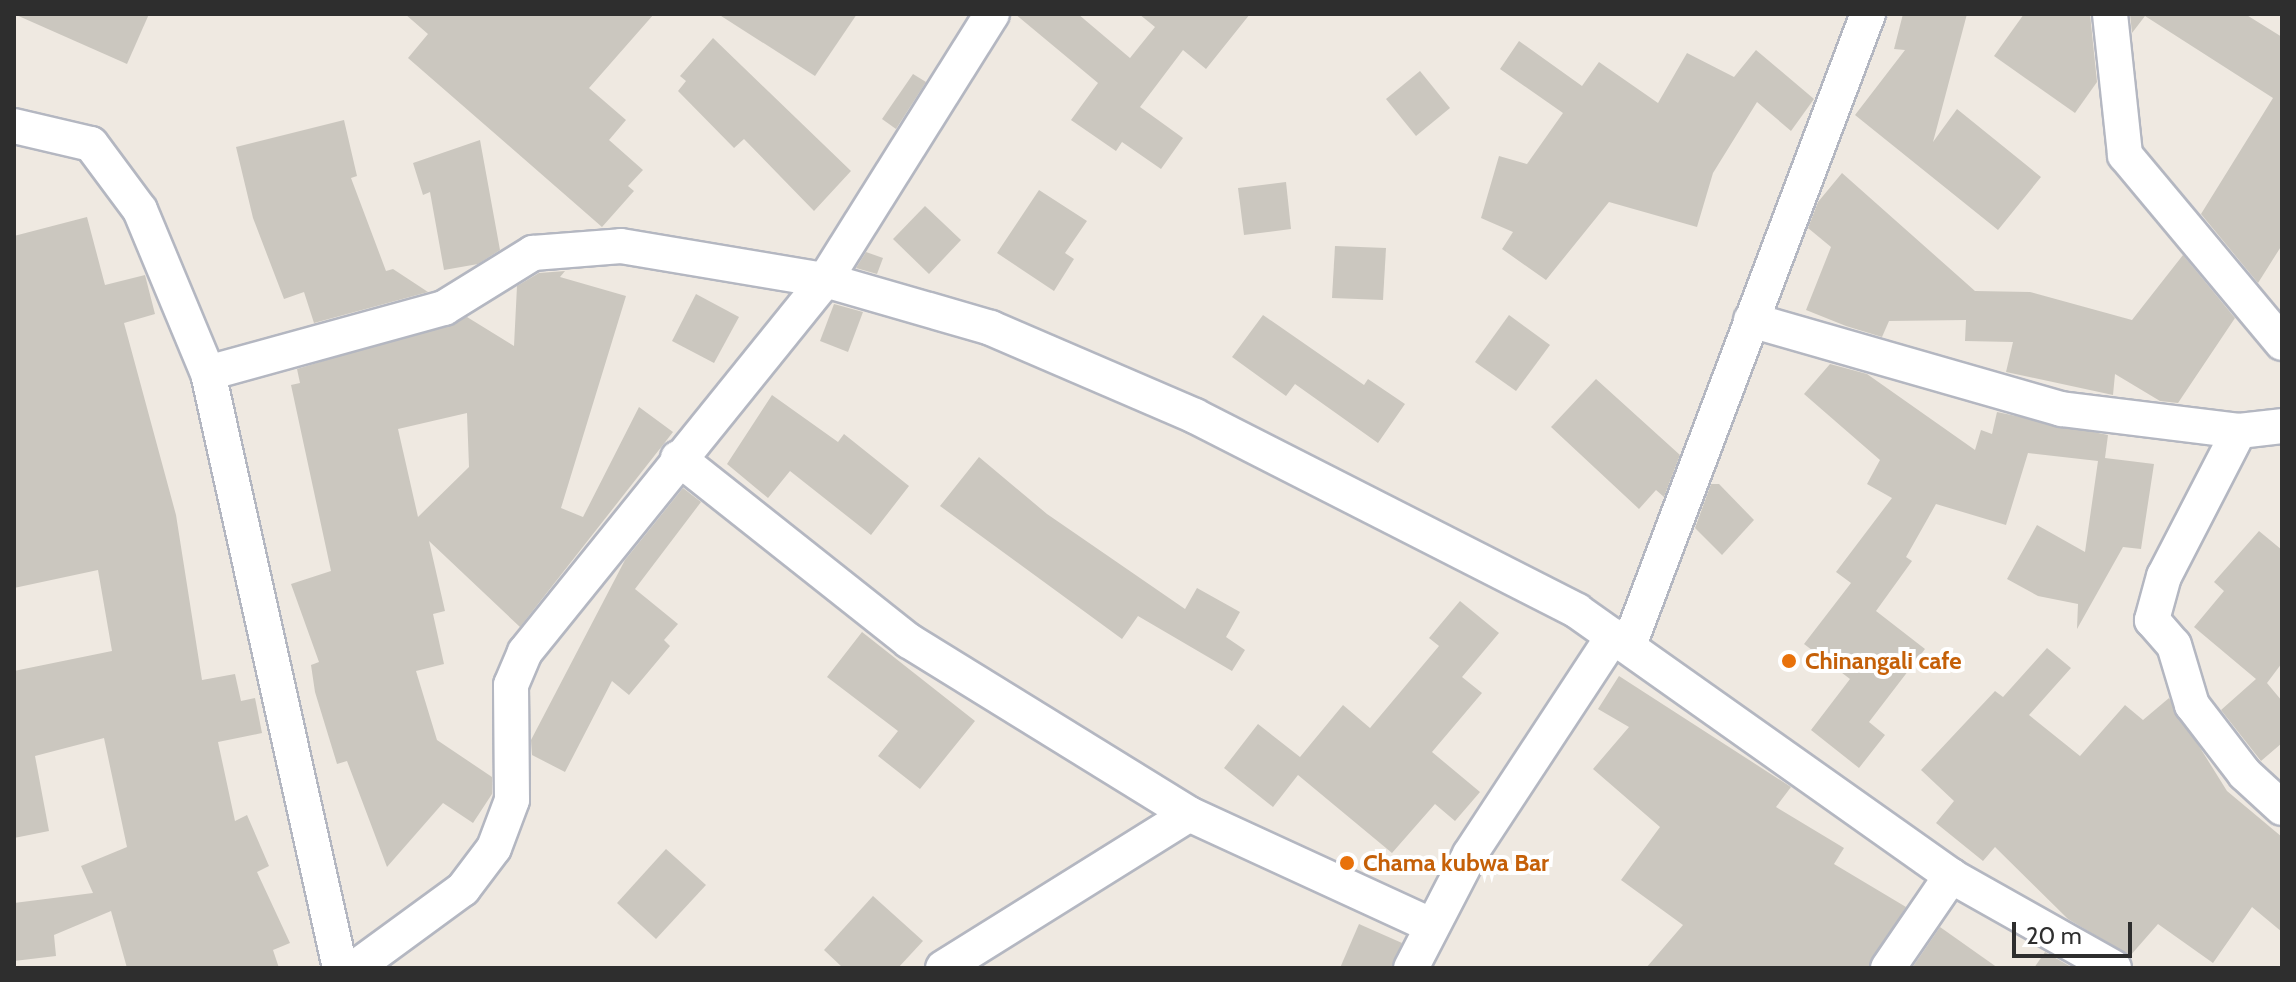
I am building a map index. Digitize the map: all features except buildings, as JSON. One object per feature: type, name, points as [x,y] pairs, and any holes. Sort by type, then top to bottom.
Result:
[{"type":"street","points":[[355,968],[463,889],[494,848],[512,800],[511,685],[525,652],[678,458],[825,280],[992,14]]},
{"type":"street","points":[[1411,968],[1430,925],[1621,640],[1751,320],[1868,14]]},
{"type":"street","points":[[2110,14],[2125,155],[2282,343]]},
{"type":"street","points":[[14,126],[91,144],[140,210],[208,373],[340,968]]},
{"type":"street","points":[[208,373],[444,308],[533,253],[621,246],[677,251],[825,280],[991,328],[1195,416],[1577,611],[1951,876],[2114,968]]},
{"type":"street","points":[[1751,320],[2061,409],[2239,431],[2282,426]]},
{"type":"street","points":[[2239,431],[2164,576],[2152,620],[2174,645],[2192,705],[2245,774],[2282,808]]},
{"type":"street","points":[[678,458],[909,641],[1189,814],[1430,925]]},
{"type":"street","points":[[943,968],[1189,814]]},
{"type":"street","points":[[1888,968],[1951,876]]},
{"type":"place","name":"Chinangali cafe","points":[[1789,661]]},
{"type":"place","name":"Chama kubwa Bar","points":[[1347,863]]}]
